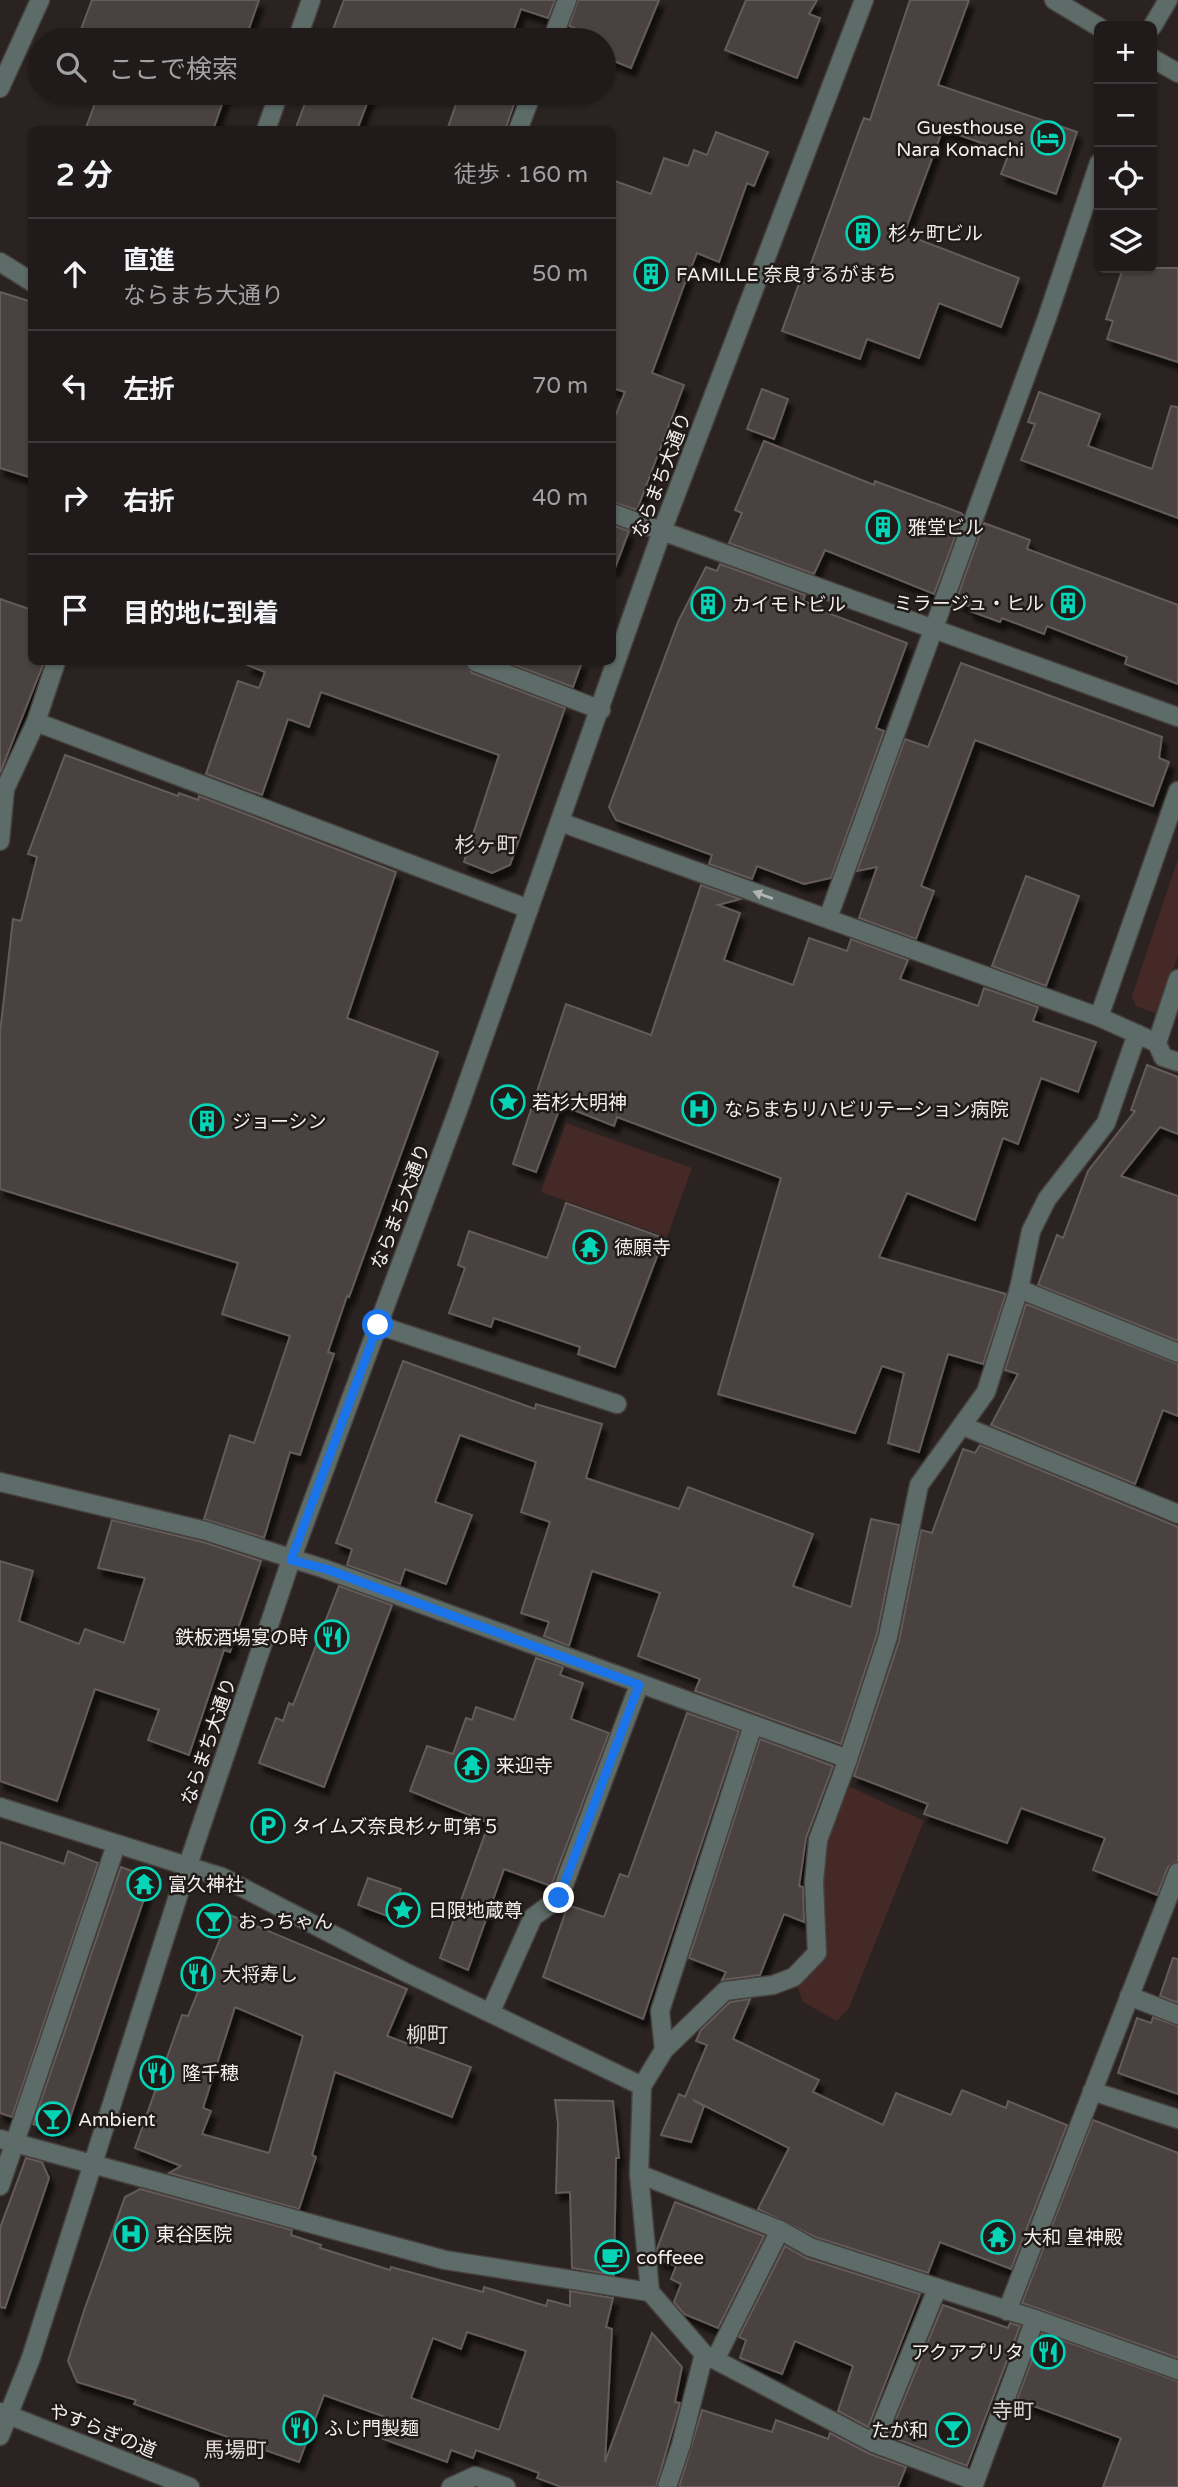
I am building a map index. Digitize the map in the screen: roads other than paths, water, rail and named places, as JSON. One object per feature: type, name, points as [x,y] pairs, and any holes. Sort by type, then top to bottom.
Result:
[{"type":"street","points":[[0,88],[40,0]]},
{"type":"street","points":[[301,28],[311,0]]},
{"type":"street","points":[[556,28],[567,0]]},
{"type":"street","name":"ならまち大通り","points":[[0,2436],[5,2414],[95,2163],[187,1868],[291,1560],[601,710],[662,531],[864,0]]},
{"type":"street","points":[[1054,0],[1094,24]]},
{"type":"street","points":[[1156,21],[1168,0]]},
{"type":"street","points":[[1157,61],[1178,73]]},
{"type":"street","points":[[267,126],[275,105]]},
{"type":"street","points":[[520,126],[527,105]]},
{"type":"street","points":[[828,918],[1046,318],[1094,178]]},
{"type":"street","points":[[0,262],[28,280]]},
{"type":"street","points":[[616,514],[1178,717]]},
{"type":"street","points":[[0,841],[5,789],[36,722],[55,665]]},
{"type":"street","points":[[484,665],[601,710]]},
{"type":"street","points":[[36,722],[529,909]]},
{"type":"street","points":[[1099,1017],[1178,791]]},
{"type":"street","points":[[560,822],[1099,1017],[1157,1043]]},
{"type":"street","points":[[1178,979],[1157,1043],[1163,1057],[1178,1062]]},
{"type":"street","points":[[1035,2319],[974,2484],[874,2443],[710,2356],[650,2292],[639,2174],[642,2086],[664,2050],[725,1990],[773,1985],[794,1977],[817,1953],[814,1882],[818,1840],[888,1637],[919,1485],[986,1392],[1019,1289],[1031,1231],[1047,1199],[1106,1123],[1137,1034]]},
{"type":"street","points":[[1019,1289],[1178,1353]]},
{"type":"street","points":[[378,1325],[617,1404]]},
{"type":"street","points":[[963,1426],[1178,1514]]},
{"type":"street","points":[[0,1482],[206,1531],[326,1569],[848,1759]]},
{"type":"street","points":[[491,2011],[533,1917],[559,1898],[639,1685]]},
{"type":"street","points":[[664,2050],[660,2011],[753,1725]]},
{"type":"street","points":[[0,1807],[222,1877],[405,1972],[491,2011],[642,2086]]},
{"type":"street","points":[[0,2186],[8,2141],[116,1845]]},
{"type":"street","points":[[1007,2311],[1178,1872]]},
{"type":"street","points":[[1129,1996],[1178,2015]]},
{"type":"street","points":[[1092,2091],[1178,2119]]},
{"type":"street","points":[[8,2141],[445,2260],[650,2292]]},
{"type":"street","points":[[639,2174],[780,2230],[810,2247],[1035,2319],[1178,2370]]},
{"type":"street","points":[[667,2487],[710,2356],[780,2230]]},
{"type":"street","points":[[874,2443],[937,2289]]},
{"type":"street","name":"やすらぎの道","points":[[5,2414],[190,2487]]},
{"type":"street","points":[[452,2487],[475,2476],[506,2487]]},
{"type":"place","name":"Guesthouse Nara Komachi","points":[[1048,138]]},
{"type":"place","name":"杉ヶ町ビル","points":[[863,233]]},
{"type":"place","name":"FAMILLE 奈良するがまち","points":[[651,274]]},
{"type":"place","name":"雅堂ビル","points":[[883,527]]},
{"type":"place","name":"ミラージュ・ヒル","points":[[1068,603]]},
{"type":"place","name":"カイモトビル","points":[[708,604]]},
{"type":"place","name":"若杉大明神","points":[[508,1102]]},
{"type":"place","name":"ならまちリハビリテーション病院","points":[[699,1109]]},
{"type":"place","name":"ジョーシン","points":[[207,1121]]},
{"type":"place","name":"徳願寺","points":[[590,1247]]},
{"type":"place","name":"鉄板酒場宴の時","points":[[332,1637]]},
{"type":"place","name":"来迎寺","points":[[472,1765]]},
{"type":"place","name":"タイムズ奈良杉ヶ町第５","points":[[268,1826]]},
{"type":"place","name":"富久神社","points":[[144,1884]]},
{"type":"place","name":"日限地蔵尊","points":[[403,1910]]},
{"type":"place","name":"おっちゃん","points":[[214,1921]]},
{"type":"place","name":"大将寿し","points":[[198,1974]]},
{"type":"place","name":"隆千穂","points":[[157,2073]]},
{"type":"place","name":"Ambient","points":[[53,2119]]},
{"type":"place","name":"東谷医院","points":[[131,2234]]},
{"type":"place","name":"大和 皇神殿","points":[[998,2237]]},
{"type":"place","name":"coffeee","points":[[612,2257]]},
{"type":"place","name":"アクアプリタ","points":[[1048,2352]]},
{"type":"place","name":"ふじ門製麺","points":[[300,2428]]},
{"type":"place","name":"たが和","points":[[953,2430]]},
{"type":"district","name":"杉ヶ町","points":[[486,845]]},
{"type":"district","name":"柳町","points":[[427,2035]]},
{"type":"district","name":"寺町","points":[[1013,2411]]},
{"type":"district","name":"馬場町","points":[[235,2450]]}]
